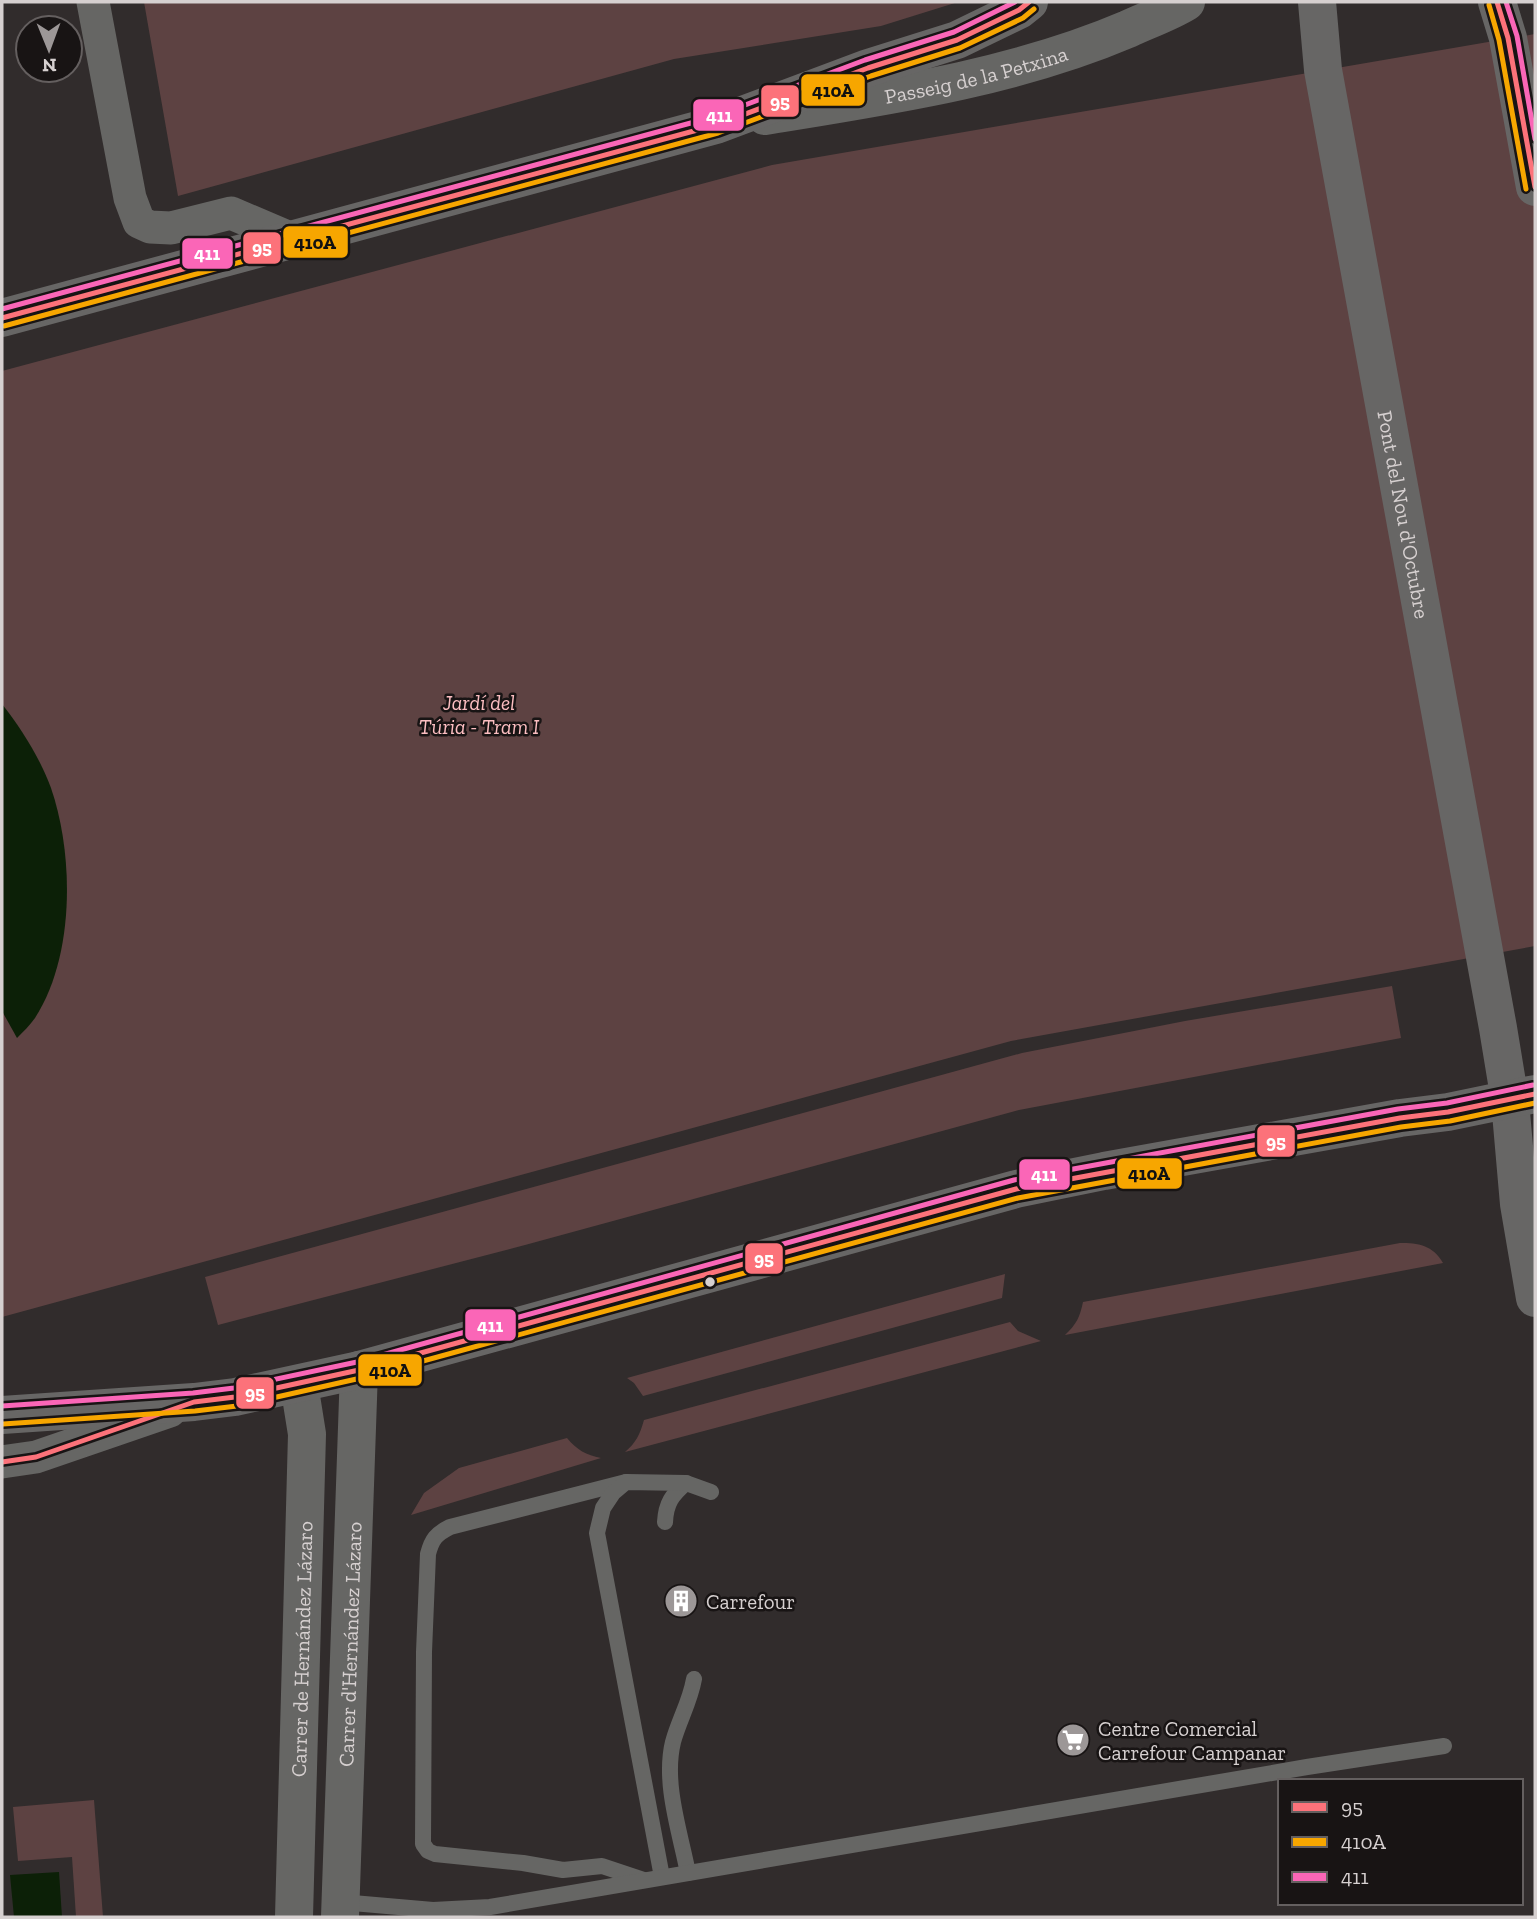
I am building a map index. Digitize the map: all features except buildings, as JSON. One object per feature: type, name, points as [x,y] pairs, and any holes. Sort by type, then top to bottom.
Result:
[{"type":"main road","name":"Passeig de la Petxina","points":[[2,318],[716,125],[868,68],[957,40],[1029,2]]},
{"type":"main road","name":"Pont del Nou d'Octubre","points":[[1317,2],[1324,70],[1485,956],[1523,1097],[1519,1204],[1530,1234],[1535,1298]]},
{"type":"main road","points":[[1497,2],[1508,38],[1535,187]]},
{"type":"main road","points":[[2,1415],[194,1402],[299,1384],[359,1370],[1016,1189],[1523,1097]]},
{"type":"street","points":[[93,2],[130,198],[139,222],[150,227],[170,228],[231,213],[292,239]]},
{"type":"street","name":"Passeig de la Petxina","points":[[716,125],[924,90],[1012,68],[1083,48],[1186,2]]},
{"type":"street","name":"Carrer d'Hernández Lázaro","points":[[340,1910],[359,1370]]},
{"type":"street","name":"Carrer de Hernández Lázaro","points":[[294,1917],[307,1434],[299,1384]]},
{"type":"street","points":[[2,1462],[36,1457],[194,1402]]},
{"type":"lane","points":[[626,1482],[612,1493],[603,1508],[597,1533],[654,1879]]},
{"type":"lane","points":[[654,1879],[602,1866],[563,1870],[435,1854],[428,1851],[423,1844],[424,1652],[428,1554],[436,1534],[450,1527],[626,1482],[686,1483],[711,1492]]},
{"type":"lane","points":[[665,1522],[666,1507],[673,1495],[686,1483]]},
{"type":"lane","points":[[688,1873],[670,1781],[670,1761],[694,1679]]},
{"type":"lane","points":[[340,1910],[490,1907],[1444,1746]]},
{"type":"green space","points":[[144,2],[958,2],[881,26],[674,59],[178,196]]},
{"type":"green space","name":"Jardí del Túria - Tram I","points":[[1535,34],[1535,946],[1011,1041],[2,1317],[2,371],[772,165]]},
{"type":"green space","points":[[1392,986],[1401,1038],[1019,1110],[525,1245],[218,1325],[205,1277],[1022,1053],[1185,1021]]},
{"type":"green space","points":[[1400,1243],[1424,1246],[1435,1252],[1443,1263],[1065,1335],[1077,1320],[1083,1302]]},
{"type":"green space","points":[[1005,1274],[1002,1298],[643,1396],[627,1378]]},
{"type":"green space","points":[[1010,1322],[1018,1331],[1041,1341],[625,1452],[637,1438],[644,1420]]},
{"type":"green space","points":[[567,1438],[582,1451],[601,1458],[411,1515],[424,1493],[459,1468]]},
{"type":"green space","points":[[94,1800],[103,1917],[76,1917],[72,1857],[18,1861],[13,1807]]},
{"type":"shaded area","points":[[2,704],[30,744],[51,788],[59,815],[67,874],[64,936],[58,965],[35,1018],[17,1038],[2,1011]]},
{"type":"shaded area","points":[[59,1872],[62,1917],[14,1917],[10,1875]]},
{"type":"transit line","name":"411","points":[[2,309],[713,117],[865,60],[954,32],[1015,2]]},
{"type":"transit line","name":"95","points":[[2,318],[716,125],[868,68],[957,40],[1019,10],[1029,2]]},
{"type":"transit line","name":"95","points":[[1497,2],[1508,38],[1535,187]]},
{"type":"transit line","name":"411","points":[[1506,2],[1517,36],[1535,139]]},
{"type":"transit line","name":"410A","points":[[1489,5],[1499,40],[1526,189]]},
{"type":"transit line","name":"410A","points":[[4,326],[718,133],[871,76],[960,48],[1023,18],[1034,9]]},
{"type":"transit line","name":"411","points":[[2,1406],[234,1388],[357,1362],[1014,1180],[1398,1109],[1447,1103],[1533,1085]]},
{"type":"transit line","name":"95","points":[[2,1462],[36,1457],[194,1402],[235,1397],[359,1370],[1016,1189],[1535,1094]]},
{"type":"transit line","name":"410A","points":[[3,1424],[237,1406],[361,1378],[1018,1198],[1401,1127],[1450,1121],[1535,1103]]},
{"type":"place","name":"Carrefour","points":[[681,1601]]},
{"type":"place","name":"Centre Comercial Carrefour Campanar","points":[[1073,1740]]}]
